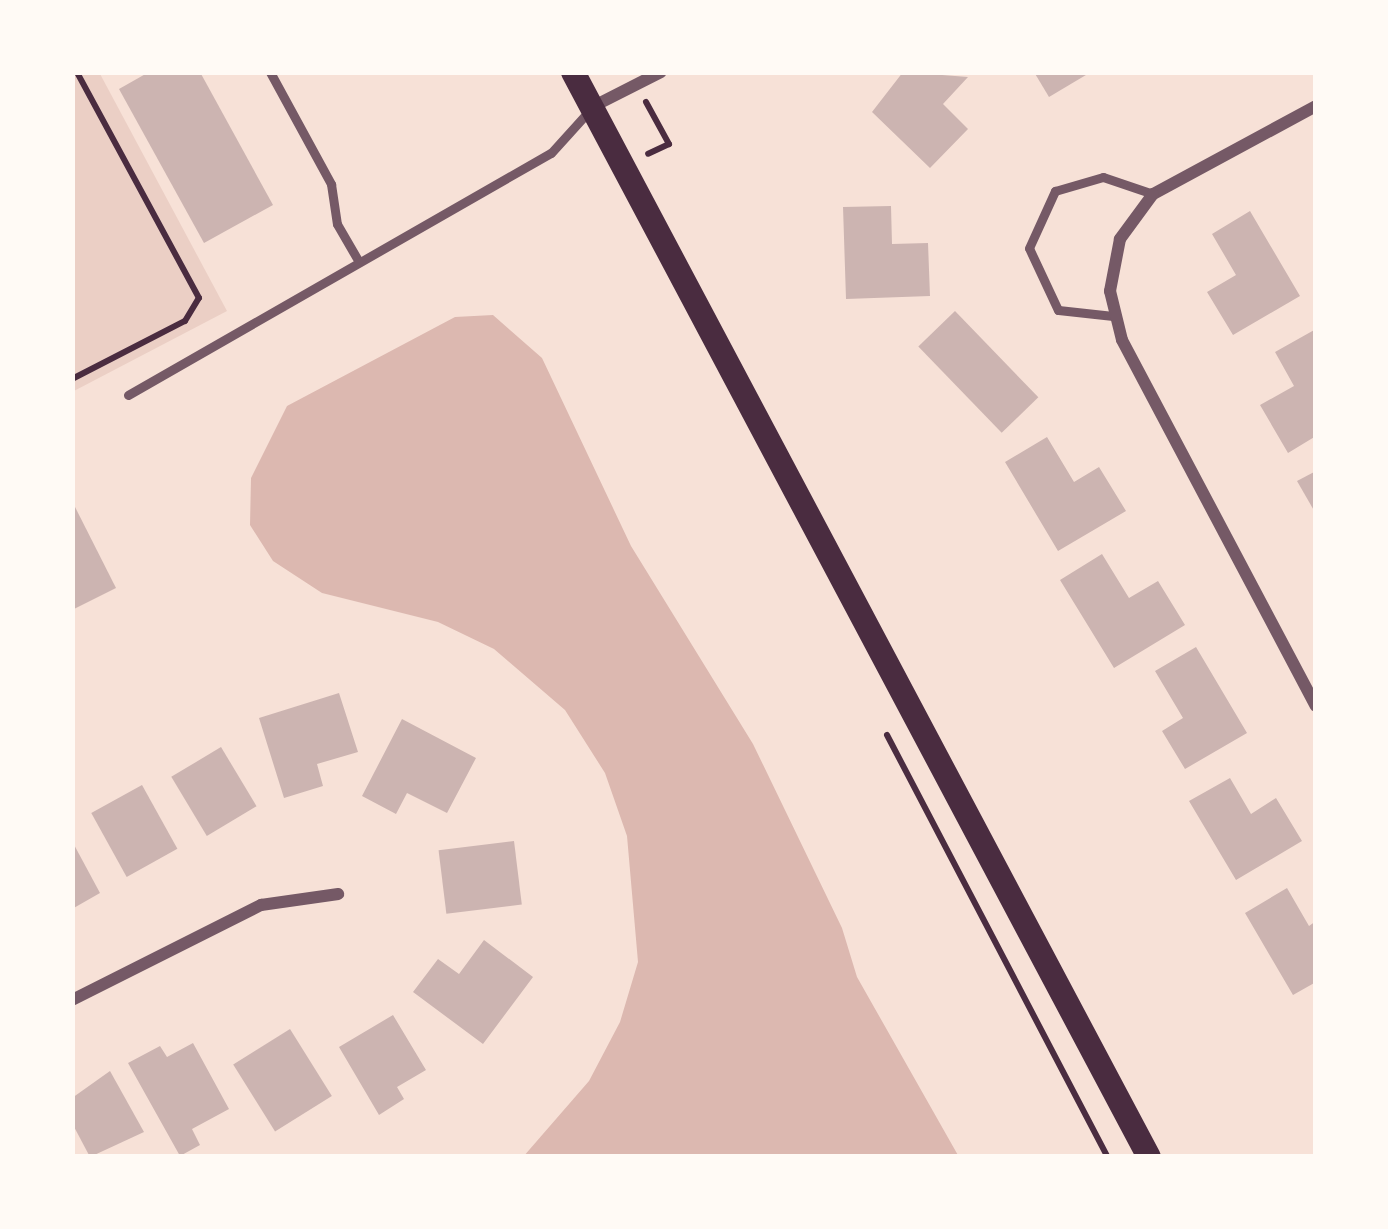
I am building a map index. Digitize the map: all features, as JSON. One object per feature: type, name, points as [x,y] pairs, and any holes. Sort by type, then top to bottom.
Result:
[{"type":"main road","points":[[574,72],[1149,1157]]},
{"type":"street","points":[[592,107],[662,72]]},
{"type":"street","points":[[1316,106],[1154,194],[1120,239],[1113,316],[1316,706]]},
{"type":"street","points":[[72,1000],[261,905],[338,894]]},
{"type":"lane","points":[[271,72],[331,184],[338,224],[359,262]]},
{"type":"lane","points":[[128,395],[551,153],[592,107]]},
{"type":"lane","points":[[1113,316],[1058,310],[1029,248],[1055,190],[1103,176],[1154,194]]},
{"type":"path","points":[[72,379],[185,321],[199,298],[77,72]]},
{"type":"path","points":[[652,152],[668,144],[653,115]]},
{"type":"shaded area","points":[[72,72],[99,72],[227,311],[72,392]]},
{"type":"shaded area","points":[[493,315],[542,358],[631,546],[753,744],[842,928],[857,977],[959,1157],[523,1157],[589,1081],[620,1022],[638,962],[627,836],[605,773],[565,710],[494,649],[438,622],[322,593],[273,561],[250,525],[251,478],[287,406],[455,317]]},
{"type":"building","points":[[149,72],[200,72],[273,205],[204,243],[119,89]]},
{"type":"building","points":[[903,72],[968,77],[943,104],[968,129],[930,168],[872,112]]},
{"type":"building","points":[[1034,72],[1091,72],[1049,97]]},
{"type":"building","points":[[891,206],[892,244],[928,243],[930,296],[846,299],[843,207]]},
{"type":"building","points":[[1250,211],[1300,296],[1233,335],[1207,292],[1236,275],[1212,234]]},
{"type":"building","points":[[955,311],[1038,397],[1002,433],[918,346]]},
{"type":"building","points":[[1316,329],[1316,436],[1288,453],[1260,405],[1294,386],[1275,352]]},
{"type":"building","points":[[1047,437],[1074,482],[1099,467],[1126,511],[1058,551],[1005,462]]},
{"type":"building","points":[[1316,471],[1316,514],[1297,481]]},
{"type":"building","points":[[72,501],[116,588],[72,610]]},
{"type":"building","points":[[1102,554],[1129,598],[1158,581],[1185,625],[1114,668],[1060,580]]},
{"type":"building","points":[[1196,647],[1247,733],[1185,769],[1162,731],[1183,718],[1155,671]]},
{"type":"building","points":[[339,693],[358,752],[317,764],[323,786],[284,798],[259,718]]},
{"type":"building","points":[[402,719],[476,758],[447,813],[407,793],[396,814],[362,796]]},
{"type":"building","points":[[221,747],[257,806],[207,836],[171,777]]},
{"type":"building","points":[[1230,778],[1251,814],[1276,798],[1302,841],[1236,880],[1189,801]]},
{"type":"building","points":[[142,785],[177,849],[127,877],[91,813]]},
{"type":"building","points":[[72,841],[100,893],[72,909]]},
{"type":"building","points":[[514,841],[522,905],[446,914],[439,850]]},
{"type":"building","points":[[1287,888],[1309,926],[1316,921],[1316,982],[1293,995],[1245,913]]},
{"type":"building","points":[[484,940],[533,977],[483,1044],[413,992],[438,959],[459,974]]},
{"type":"building","points":[[393,1015],[426,1070],[397,1087],[404,1099],[379,1115],[339,1047]]},
{"type":"building","points":[[290,1029],[332,1096],[275,1132],[233,1065]]},
{"type":"building","points":[[193,1043],[229,1109],[192,1129],[200,1145],[180,1156],[128,1063],[160,1046],[167,1057]]},
{"type":"building","points":[[110,1071],[144,1132],[90,1157],[72,1123],[72,1098]]}]
